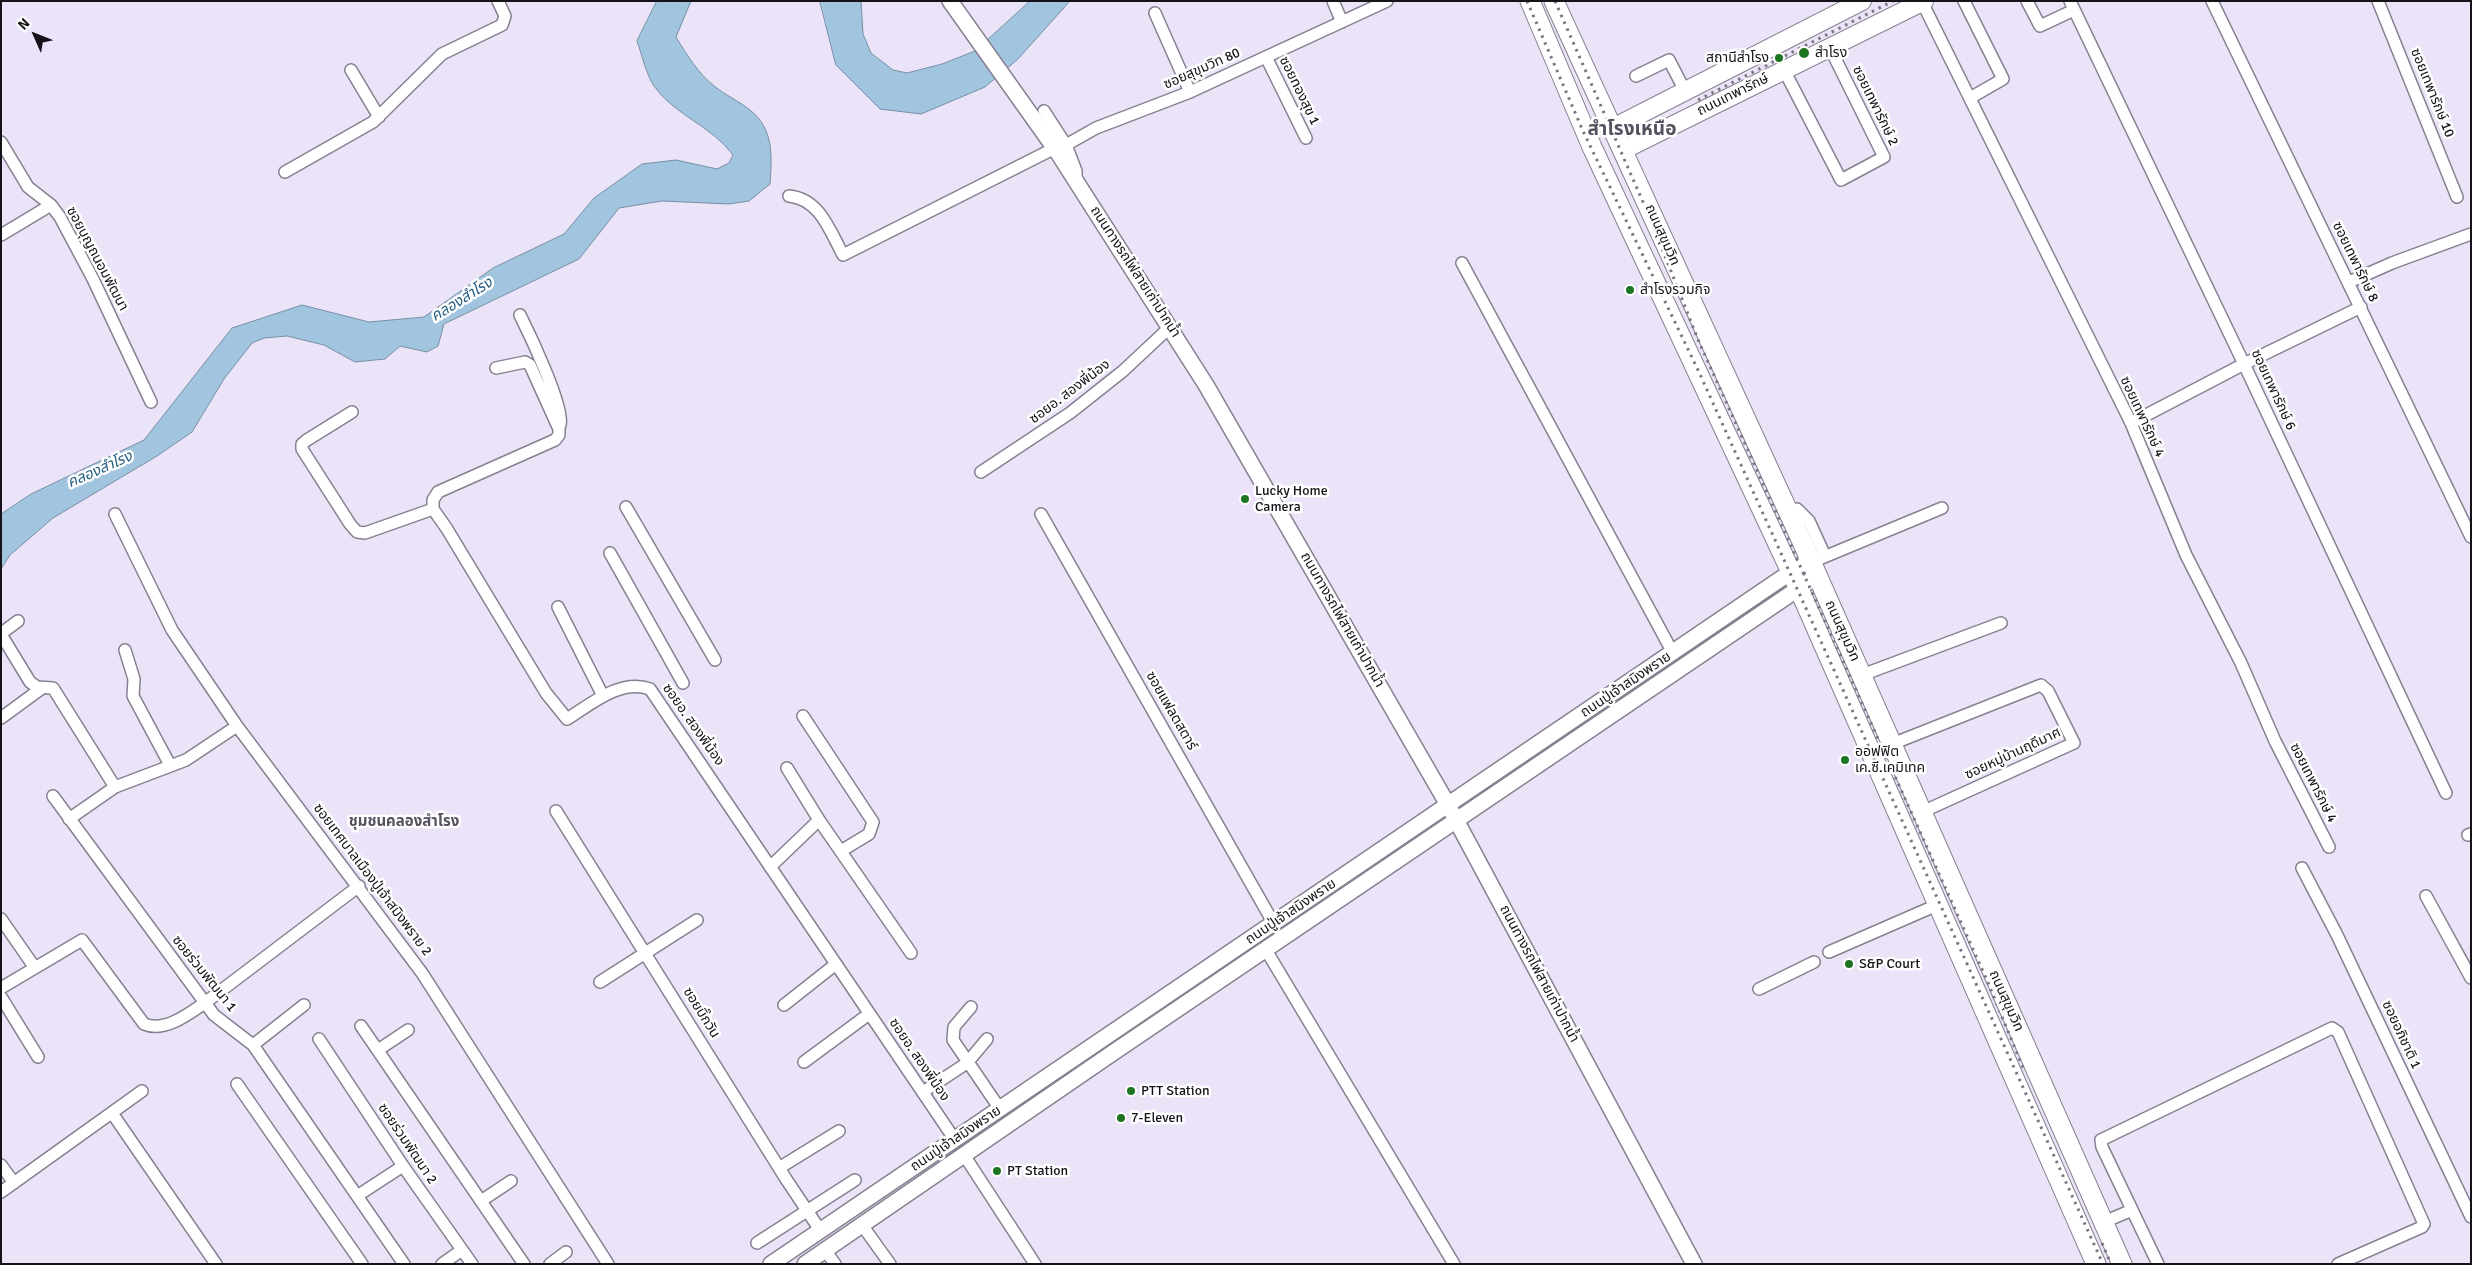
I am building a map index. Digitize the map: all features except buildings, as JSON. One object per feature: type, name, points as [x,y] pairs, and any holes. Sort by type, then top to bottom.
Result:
[{"type":"highway","name":"ถนนสุขุมวิท","points":[[1530,1],[1592,147],[1794,581],[2096,1264]]},
{"type":"highway","name":"ถนนสุขุมวิท","points":[[1554,1],[1788,511],[1816,563],[1892,744],[2122,1264]]},
{"type":"highway","points":[[1554,58],[1575,48]]},
{"type":"highway","points":[[1592,147],[1613,128]]},
{"type":"highway","points":[[1592,147],[1623,150]]},
{"type":"highway","points":[[2083,1234],[2104,1222]]},
{"type":"main road","name":"ถนนทางรถไฟสายเก่าปากน้ำ","points":[[950,1],[1006,79],[1061,147],[1076,179],[1170,327],[1457,821],[1694,1264]]},
{"type":"main road","name":"ถนนเทพารักษ์","points":[[1613,128],[1862,1]]},
{"type":"main road","name":"ถนนเทพารักษ์","points":[[1623,150],[1923,2]]},
{"type":"main road","name":"ถนนปู่เจ้าสมิงพราย","points":[[805,1264],[1157,1023],[1457,821],[1794,581],[1816,563]]},
{"type":"main road","name":"ถนนปู่เจ้าสมิงพราย","points":[[771,1264],[1673,653],[1794,581]]},
{"type":"main road","points":[[955,1140],[964,1155]]},
{"type":"street","points":[[285,172],[379,117],[442,54],[502,25],[505,16],[498,1]]},
{"type":"street","points":[[1333,1],[1342,22]]},
{"type":"street","name":"ซอยสุขุมวิท 80","points":[[789,196],[800,197],[817,207],[843,255],[1096,128],[1190,92],[1387,1]]},
{"type":"street","points":[[1964,1],[2003,79],[1970,98]]},
{"type":"street","points":[[2027,1],[2040,26],[2072,6]]},
{"type":"street","name":"ซอยเทพารักษ์ 8","points":[[2212,1],[2298,183],[2349,282],[2471,538]]},
{"type":"street","name":"ซอยเทพารักษ์ 10","points":[[2378,1],[2457,197]]},
{"type":"street","name":"ซอยเทพารักษ์ 4","points":[[1923,2],[2131,423],[2186,555],[2241,663],[2275,741],[2329,847]]},
{"type":"street","name":"ซอยเทพารักษ์ 6","points":[[2072,6],[2244,364],[2446,793]]},
{"type":"street","points":[[1155,13],[1190,92]]},
{"type":"street","name":"ซอยเทพารักษ์ 2","points":[[1784,70],[1841,180],[1884,157],[1830,48]]},
{"type":"street","name":"ซอยทองสุข 1","points":[[1266,57],[1306,138]]},
{"type":"street","points":[[1636,76],[1669,60],[1685,92]]},
{"type":"street","points":[[350,70],[379,117]]},
{"type":"street","points":[[1044,111],[1061,147]]},
{"type":"street","name":"ซอยบุญถนอมพัฒนา","points":[[2,146],[28,187],[51,205],[60,217],[93,279],[151,402]]},
{"type":"street","points":[[1,235],[51,205]]},
{"type":"street","points":[[2349,282],[2392,263],[2470,235]]},
{"type":"street","points":[[1462,263],[1673,653]]},
{"type":"street","points":[[2131,423],[2244,364],[2361,307]]},
{"type":"street","points":[[352,412],[307,440],[302,444],[302,449],[357,532],[365,533],[433,509],[432,500],[438,492],[555,440],[559,435],[562,419],[560,409],[539,355],[520,315]]},
{"type":"street","name":"ซอยอ. สองพี่น้อง","points":[[981,472],[1070,413],[1123,371],[1170,327]]},
{"type":"street","points":[[496,368],[525,362],[530,366],[559,429]]},
{"type":"street","points":[[626,507],[715,660]]},
{"type":"street","points":[[1816,563],[1942,508]]},
{"type":"street","name":"ซอยอ. สองพี่น้อง","points":[[433,509],[546,693],[567,720],[603,696],[627,686],[640,685],[650,688],[955,1140]]},
{"type":"street","name":"ซอยเทศบาลเมืองปู่เจ้าสมิงพราย 2","points":[[115,514],[172,630],[237,726],[359,886],[422,973],[608,1264]]},
{"type":"street","name":"ซอยแฟลตสตาร์","points":[[1041,514],[1274,924]]},
{"type":"street","points":[[610,553],[683,683]]},
{"type":"street","points":[[558,607],[603,696]]},
{"type":"street","points":[[18,621],[3,632],[2,636],[30,682],[37,687],[53,688],[116,787]]},
{"type":"street","points":[[1862,675],[2001,623]]},
{"type":"street","points":[[125,650],[134,679],[133,696],[170,765]]},
{"type":"street","name":"ซอยหมู่บ้านฤดีมาศ","points":[[1892,744],[2034,686],[2042,685],[2048,691],[2074,742],[1922,812]]},
{"type":"street","points":[[1,718],[42,688]]},
{"type":"street","points":[[803,716],[873,822],[869,834],[841,852]]},
{"type":"street","points":[[69,819],[116,787],[186,760],[237,726]]},
{"type":"street","points":[[787,768],[819,820],[911,953]]},
{"type":"street","name":"ซอยร่วมพัฒนา 1","points":[[53,796],[222,1023],[253,1045],[404,1264]]},
{"type":"street","name":"ซอยบิ๊กวัน","points":[[556,811],[779,1168],[820,1230]]},
{"type":"street","points":[[770,867],[819,820]]},
{"type":"street","name":"ซอยอภิชาติ 1","points":[[2302,868],[2337,935],[2471,1217]]},
{"type":"street","points":[[1,988],[82,940],[144,1024],[160,1026],[183,1018],[206,1002],[359,886]]},
{"type":"street","points":[[2426,896],[2471,978]]},
{"type":"street","points":[[1829,952],[1938,905]]},
{"type":"street","points":[[1,919],[35,968]]},
{"type":"street","points":[[600,982],[697,920]]},
{"type":"street","points":[[1266,950],[1454,1264]]},
{"type":"street","points":[[1759,989],[1814,962]]},
{"type":"street","points":[[784,1005],[836,964]]},
{"type":"street","points":[[1,998],[38,1058]]},
{"type":"street","points":[[253,1045],[304,1004]]},
{"type":"street","points":[[971,1007],[954,1027],[953,1040],[1000,1109]]},
{"type":"street","points":[[1147,1010],[1157,1023]]},
{"type":"street","points":[[804,1062],[869,1014]]},
{"type":"street","points":[[361,1026],[524,1264]]},
{"type":"street","points":[[2158,1264],[2102,1147],[2101,1140],[2332,1028],[2338,1032],[2424,1224],[2422,1227],[2338,1264]]},
{"type":"street","points":[[378,1050],[408,1030]]},
{"type":"street","name":"ซอยร่วมพัฒนา 2","points":[[320,1039],[403,1166],[472,1264]]},
{"type":"street","points":[[923,1092],[967,1063],[987,1039]]},
{"type":"street","points":[[236,1084],[362,1264]]},
{"type":"street","points":[[1,1192],[115,1117],[142,1090]]},
{"type":"street","points":[[115,1117],[216,1264]]},
{"type":"street","points":[[779,1168],[839,1130]]},
{"type":"street","points":[[964,1155],[1035,1264]]},
{"type":"street","points":[[1,1165],[14,1184]]},
{"type":"street","points":[[358,1196],[403,1166]]},
{"type":"street","points":[[757,1243],[855,1180]]},
{"type":"street","points":[[481,1201],[512,1181]]},
{"type":"street","points":[[2104,1222],[2132,1210]]},
{"type":"street","points":[[862,1225],[890,1264]]},
{"type":"street","points":[[442,1264],[462,1250]]},
{"type":"street","points":[[825,1250],[835,1264]]},
{"type":"street","points":[[550,1264],[566,1252]]},
{"type":"water","name":"คลองสำโรง","points":[[657,1],[691,1],[676,37],[693,63],[708,81],[750,110],[764,126],[771,153],[770,184],[749,201],[729,204],[662,201],[619,208],[579,259],[444,324],[438,346],[427,352],[400,346],[385,359],[355,362],[324,345],[287,336],[264,338],[252,343],[224,379],[192,432],[157,456],[53,518],[10,555],[1,569],[1,514],[31,494],[144,440],[232,328],[302,305],[369,322],[424,317],[493,268],[564,234],[594,198],[642,164],[676,160],[717,169],[729,163],[733,155],[724,145],[662,96],[649,76],[637,41]]},
{"type":"water","points":[[820,1],[861,1],[863,34],[871,53],[893,70],[907,73],[942,64],[975,51],[1030,1],[1070,1],[1018,59],[985,87],[921,114],[880,109],[836,65]]},
{"type":"railway","points":[[1527,1],[1583,131],[1698,370],[2103,1264]]},
{"type":"railway","points":[[1555,1],[1650,218],[1699,342],[1986,978],[2024,1070]]},
{"type":"railway","points":[[1698,100],[1893,1]]},
{"type":"railway","points":[[2102,1243],[2111,1264]]},
{"type":"place","name":"สำโรง","points":[[1804,53]]},
{"type":"place","name":"สถานีสำโรง","points":[[1779,58]]},
{"type":"place","name":"สำโรงรวมกิจ","points":[[1630,290]]},
{"type":"place","name":"Lucky Home Camera","points":[[1245,499]]},
{"type":"place","name":"ออฟฟิต เค.ซี.เคมิเทค","points":[[1845,760]]},
{"type":"place","name":"S&P Court","points":[[1849,964]]},
{"type":"place","name":"PTT Station","points":[[1131,1091]]},
{"type":"place","name":"7-Eleven","points":[[1121,1118]]},
{"type":"place","name":"PT Station","points":[[997,1171]]},
{"type":"district","name":"สำโรงเหนือ","points":[[1632,130]]},
{"type":"district","name":"ชุมชนคลองสำโรง","points":[[404,822]]}]
